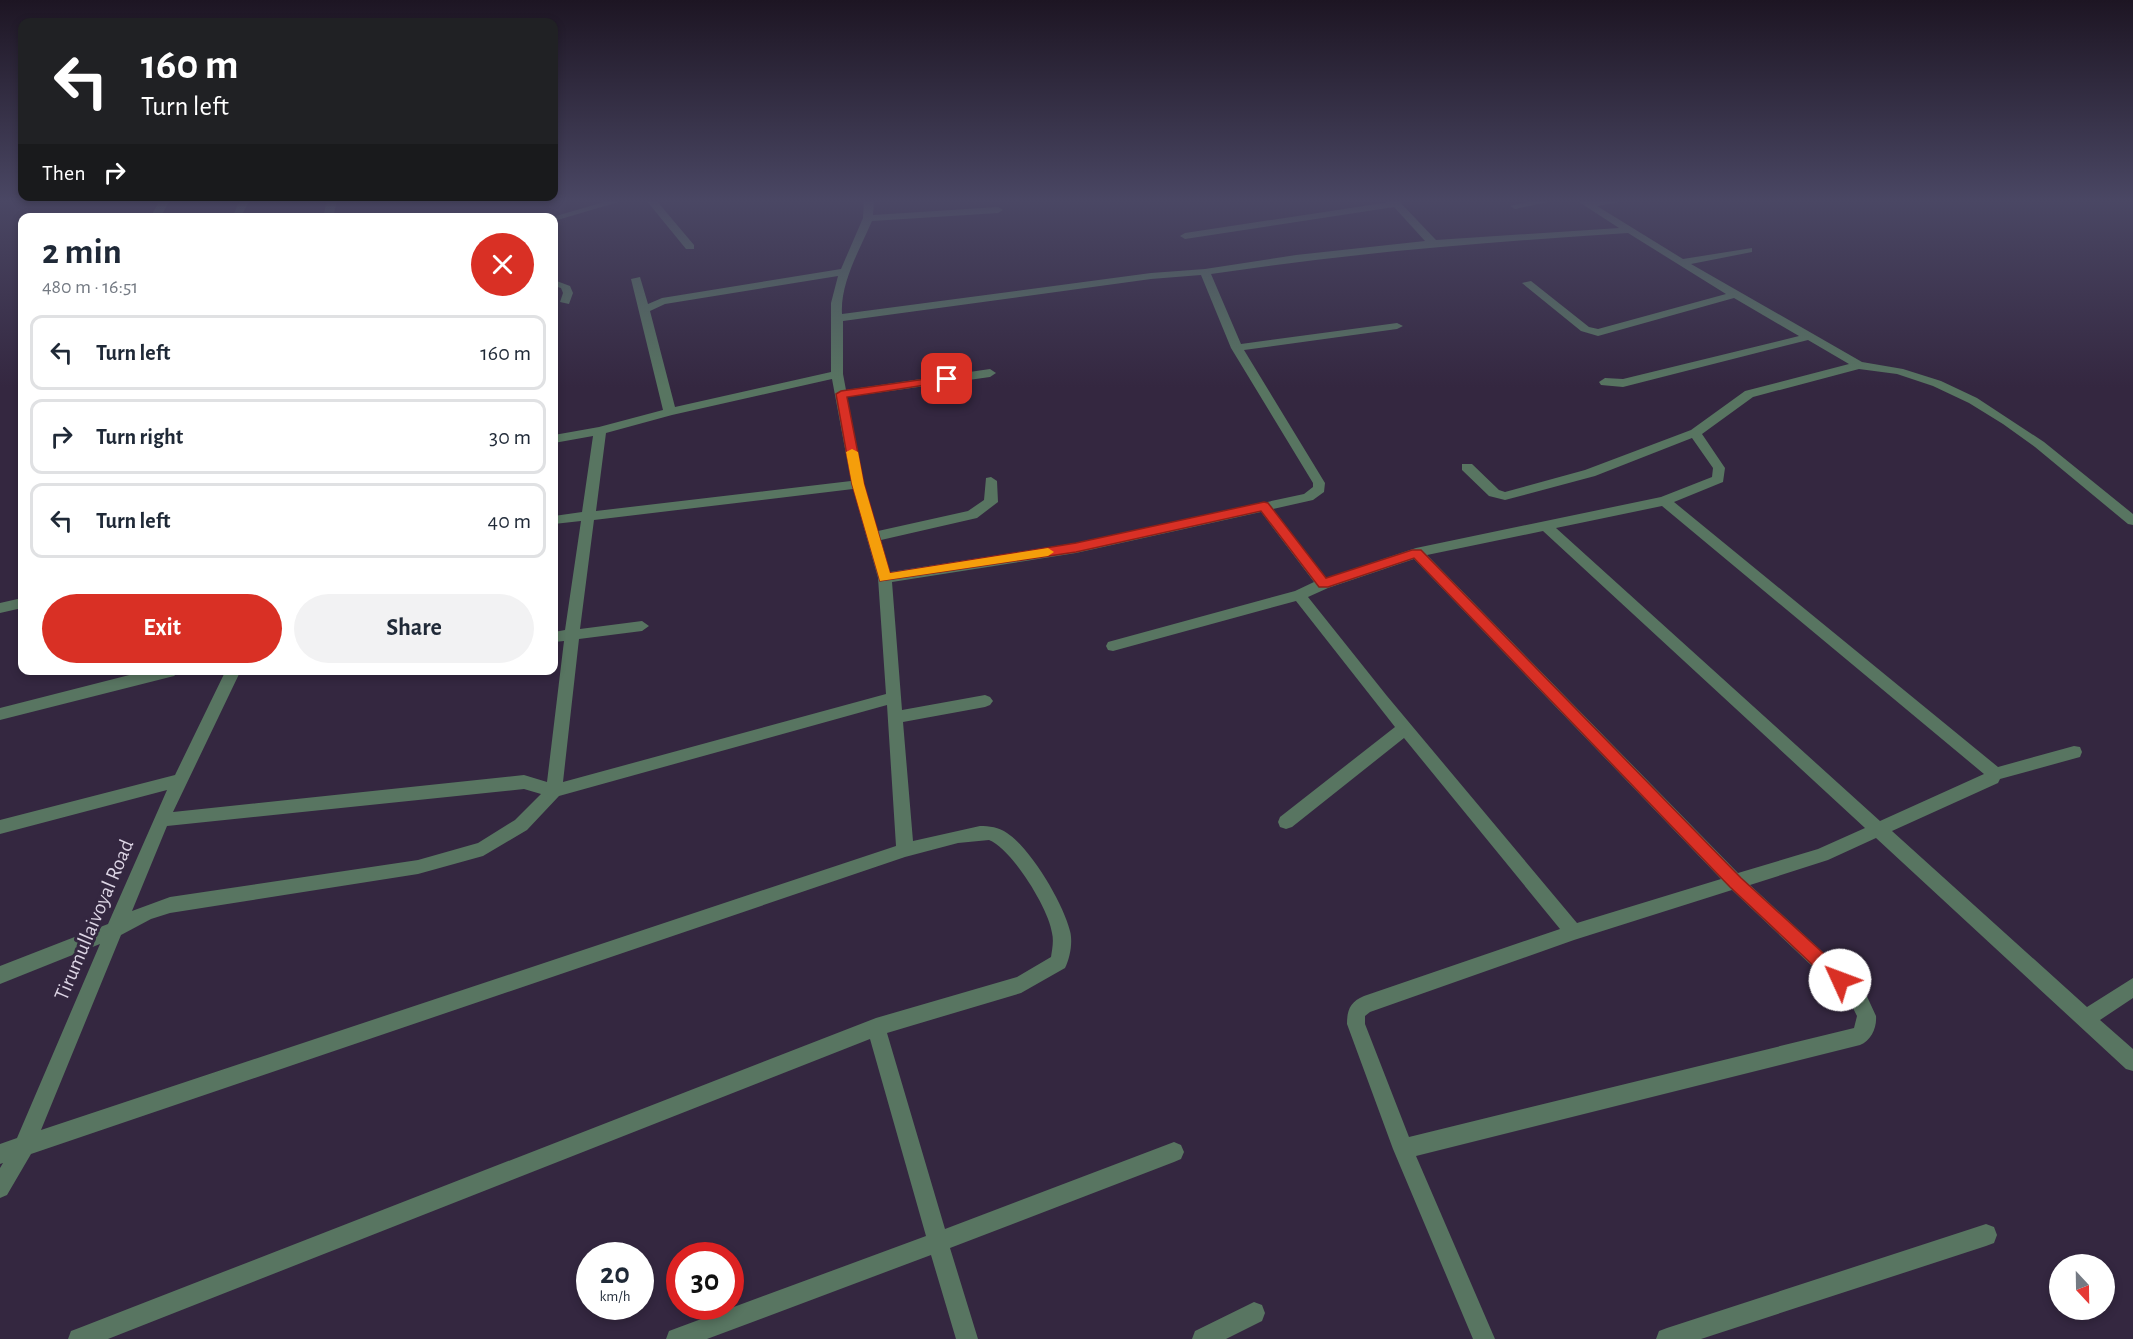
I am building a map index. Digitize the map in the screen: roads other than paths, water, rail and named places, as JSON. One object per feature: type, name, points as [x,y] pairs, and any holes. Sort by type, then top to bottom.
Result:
[{"type":"street","points":[[849,262],[836,303],[837,374],[858,484],[885,578],[904,850]]},
{"type":"street","points":[[837,318],[1267,262]]},
{"type":"street","points":[[1684,262],[1807,337],[1859,365]]},
{"type":"street","points":[[645,309],[662,301],[845,272]]},
{"type":"street","points":[[885,578],[1076,548],[1308,497],[1319,489],[1319,483],[1237,348],[1206,272]]},
{"type":"street","points":[[636,279],[670,412]]},
{"type":"street","points":[[1527,283],[1585,329],[1598,333],[1737,294]]},
{"type":"street","points":[[558,284],[565,286],[568,293],[565,302]]},
{"type":"street","points":[[1237,348],[1396,326]]},
{"type":"street","points":[[1605,382],[1623,383],[1807,337]]},
{"type":"street","points":[[1467,466],[1494,493],[1505,496],[1590,473],[1695,433],[1749,394],[1859,365],[1878,366],[1939,382],[2005,417],[2133,521]]},
{"type":"street","points":[[841,394],[990,373]]},
{"type":"street","points":[[558,438],[837,374]]},
{"type":"street","points":[[554,791],[572,635],[600,430]]},
{"type":"street","points":[[1113,646],[1299,595],[1323,584],[1416,553],[1664,501],[1718,479],[1719,468],[1695,433]]},
{"type":"street","points":[[872,537],[972,514],[991,502],[991,481]]},
{"type":"street","points":[[558,520],[858,484]]},
{"type":"street","points":[[1664,501],[1995,774]]},
{"type":"street","points":[[1264,506],[1323,584]]},
{"type":"street","points":[[1547,527],[2133,1062]]},
{"type":"street","points":[[1403,1149],[1860,1036],[1867,1027],[1868,1016],[1857,996],[1735,882],[1416,553]]},
{"type":"street","points":[[1299,595],[1405,728],[1574,932]]},
{"type":"street","points":[[0,608],[18,604]]},
{"type":"street","points":[[558,637],[642,626]]},
{"type":"street","points":[[0,714],[154,675]]},
{"type":"street","name":"Tirumullaivoyal Road","points":[[0,1188],[24,1146],[161,820],[232,675]]},
{"type":"street","points":[[0,975],[113,932],[146,912],[171,905],[418,867],[483,849],[521,825],[554,791],[895,697]]},
{"type":"street","points":[[895,717],[985,701]]},
{"type":"street","points":[[1286,822],[1405,728]]},
{"type":"street","points":[[1484,1339],[1403,1149],[1356,1024],[1356,1012],[1364,1005],[1574,932],[1822,855],[1992,778],[1995,774],[2074,752]]},
{"type":"street","points":[[0,827],[181,780]]},
{"type":"street","points":[[161,820],[525,782],[554,791]]},
{"type":"street","points":[[0,1154],[904,850],[973,834],[992,833],[1006,839],[1030,871],[1061,932],[1059,963],[1021,984],[876,1028],[79,1339]]},
{"type":"street","points":[[2087,1018],[2133,987]]},
{"type":"street","points":[[876,1028],[967,1339]]},
{"type":"street","points":[[677,1339],[1174,1152]]},
{"type":"street","points":[[1667,1339],[1986,1235]]},
{"type":"street","points":[[1203,1339],[1254,1313]]}]
